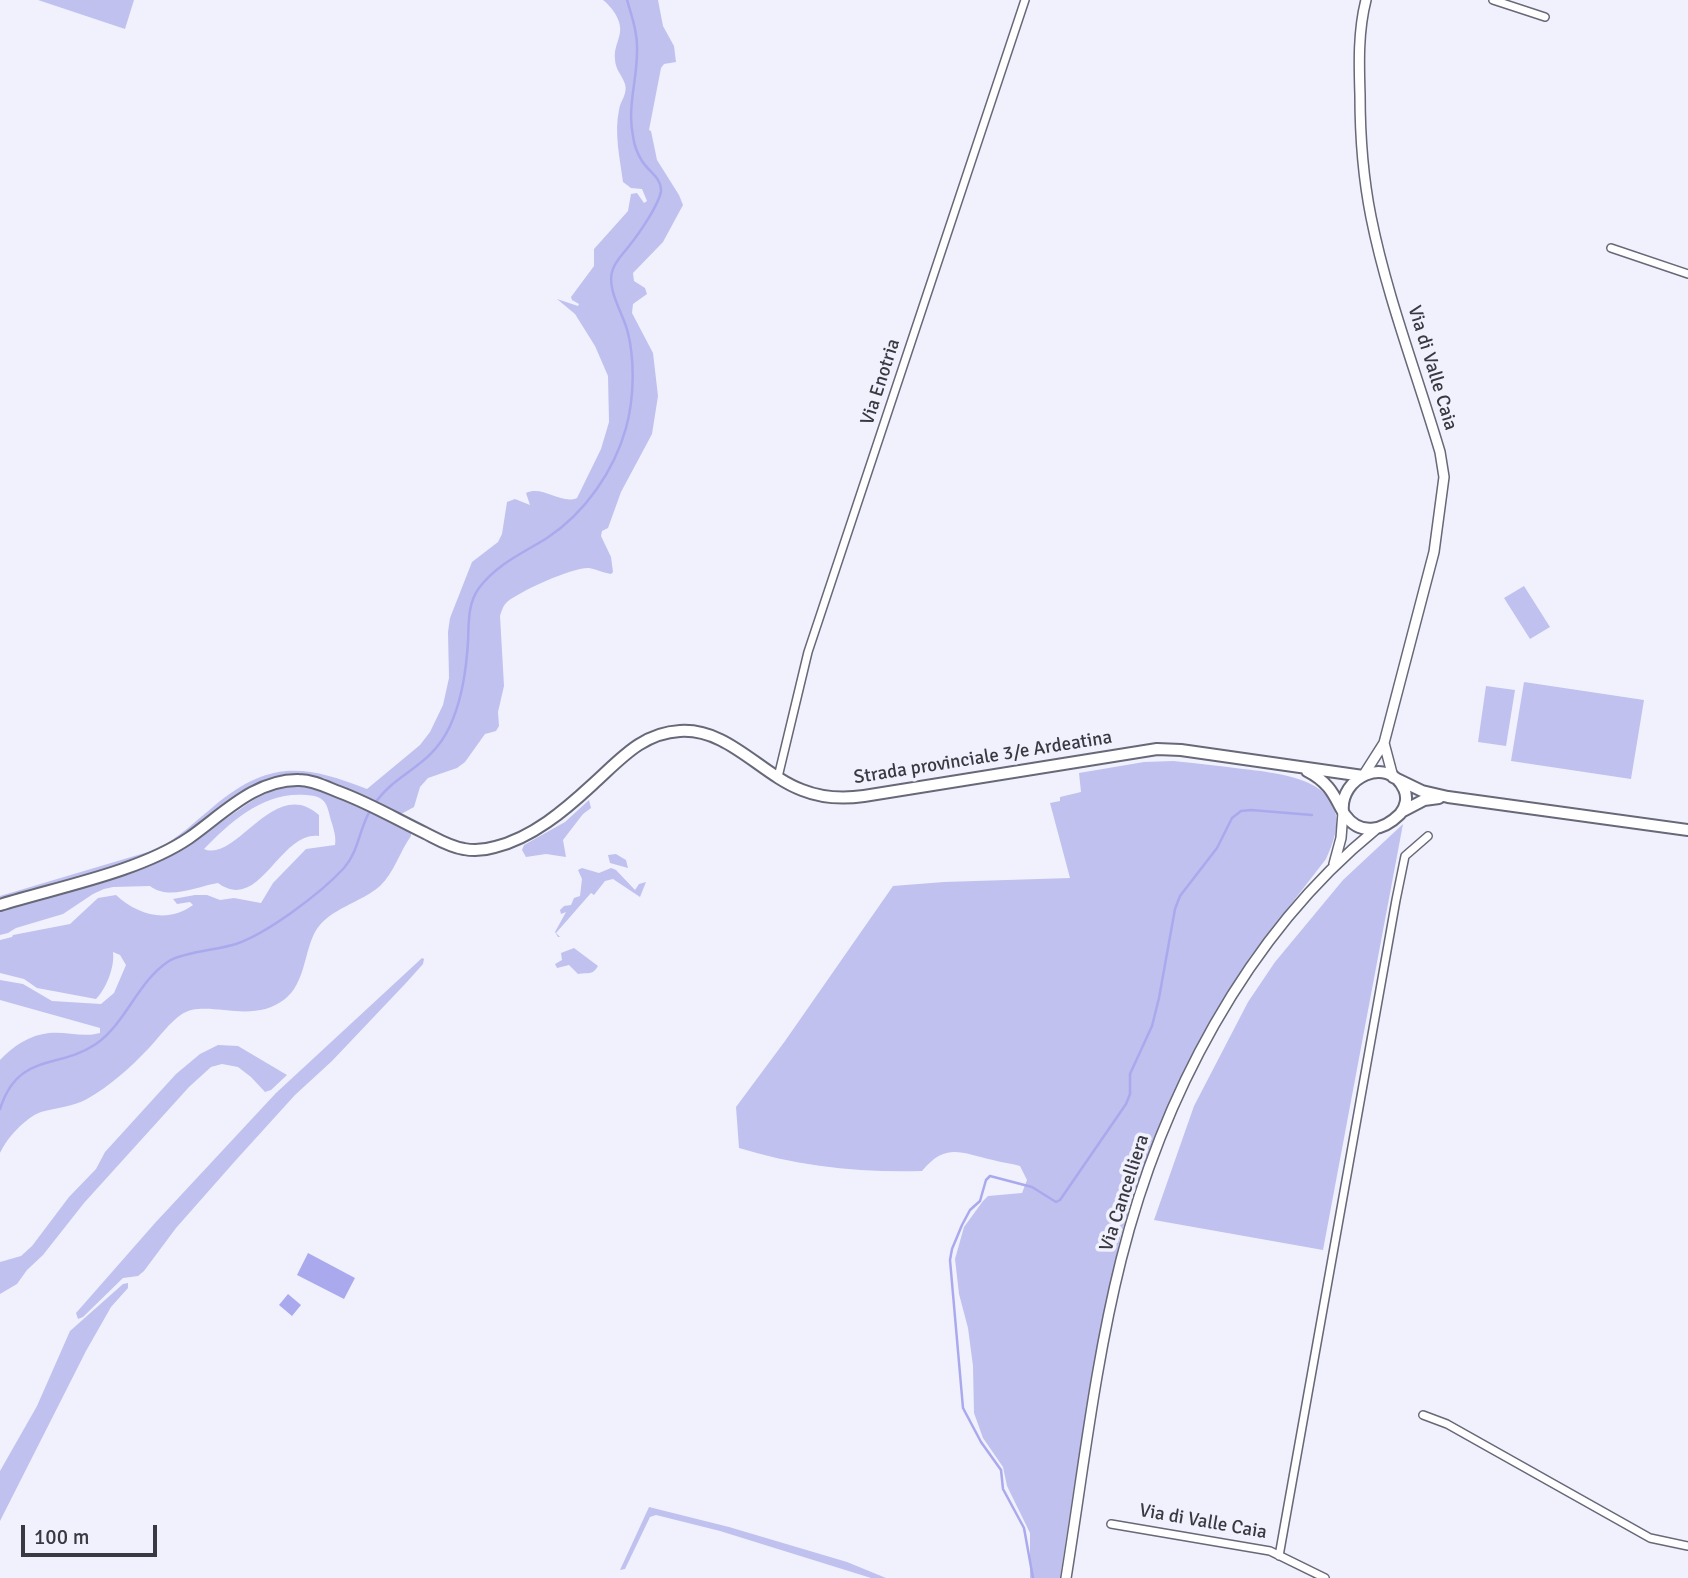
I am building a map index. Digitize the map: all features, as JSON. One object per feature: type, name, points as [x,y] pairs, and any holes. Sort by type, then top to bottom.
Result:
[{"type":"main road","name":"Strada provinciale 3/e Ardeatina","points":[[0,905],[153,858],[189,838],[248,795],[274,783],[296,780],[313,782],[361,800],[453,847],[474,850],[500,846],[526,835],[557,814],[632,748],[677,731],[694,732],[718,739],[806,792],[843,798],[1157,749],[1181,750],[1363,776]]},
{"type":"main road","points":[[1301,768],[1327,786],[1343,812],[1354,824],[1365,830],[1375,830],[1402,811],[1424,800],[1448,797]]},
{"type":"main road","points":[[1343,812],[1345,792],[1363,776],[1378,773],[1394,777],[1422,791],[1448,797],[1688,830]]},
{"type":"main road","points":[[1394,777],[1403,786],[1406,794],[1402,811]]},
{"type":"street","name":"Via Enotria","points":[[778,777],[808,652],[1025,0]]},
{"type":"street","name":"Via di Valle Caia","points":[[1363,776],[1384,743],[1434,552],[1444,477],[1440,452],[1390,290],[1371,217],[1363,166],[1360,113],[1359,62],[1366,0]]},
{"type":"street","points":[[1493,0],[1545,17]]},
{"type":"street","points":[[1611,248],[1688,274]]},
{"type":"street","points":[[1384,743],[1394,777]]},
{"type":"street","name":"Via Cancelliera","points":[[1334,866],[1341,838],[1343,812]]},
{"type":"street","name":"Via Cancelliera","points":[[1066,1578],[1103,1342],[1121,1261],[1153,1155],[1196,1063],[1251,966],[1284,922],[1334,866],[1375,830]]},
{"type":"street","points":[[1279,1556],[1398,889],[1405,856],[1428,836]]},
{"type":"street","points":[[1423,1415],[1447,1424],[1650,1538],[1688,1546]]},
{"type":"street","name":"Via di Valle Caia","points":[[1111,1524],[1270,1551],[1325,1578]]},
{"type":"shaded area","points":[[38,0],[134,0],[125,29]]},
{"type":"shaded area","points":[[603,0],[658,0],[663,26],[674,46],[676,62],[664,64],[661,68],[649,130],[657,160],[683,205],[663,242],[633,273],[634,281],[645,288],[647,294],[633,304],[632,313],[653,353],[658,396],[652,434],[621,492],[608,528],[602,531],[601,536],[611,557],[613,572],[611,574],[589,568],[571,571],[534,586],[506,604],[500,616],[504,686],[498,712],[499,726],[496,731],[485,734],[465,762],[457,768],[428,778],[420,787],[414,807],[403,813],[396,814],[324,778],[293,775],[274,779],[158,852],[0,901],[0,896],[158,849],[234,791],[252,780],[270,774],[305,771],[367,789],[420,745],[430,732],[443,705],[449,678],[450,618],[472,562],[498,542],[502,534],[507,502],[515,499],[530,505],[526,493],[532,491],[565,499],[577,498],[601,449],[609,422],[608,376],[595,346],[575,314],[557,299],[578,306],[571,297],[594,266],[594,249],[628,211],[631,194],[637,193],[644,203],[647,201],[642,189],[631,188],[623,182],[617,128],[626,88],[616,66],[615,56],[620,26],[614,12]]},
{"type":"shaded area","points":[[1524,586],[1550,627],[1530,639],[1504,598]]},
{"type":"shaded area","points":[[1524,682],[1644,700],[1631,779],[1511,761]]},
{"type":"shaded area","points":[[1486,686],[1515,690],[1506,746],[1478,742]]},
{"type":"shaded area","points":[[1173,761],[1285,775],[1303,781],[1319,789],[1330,800],[1336,815],[1335,834],[1326,859],[1250,957],[1207,1028],[1174,1094],[1144,1165],[1121,1234],[1091,1377],[1060,1578],[1030,1578],[1030,1533],[1007,1486],[1003,1467],[983,1438],[974,1413],[973,1366],[955,1259],[964,1227],[988,1196],[1022,1193],[1027,1180],[1020,1166],[954,1152],[939,1156],[922,1171],[876,1171],[806,1164],[739,1148],[736,1107],[893,886],[1070,878],[1050,803],[1060,801],[1060,797],[1081,792],[1079,773],[1144,762]]},
{"type":"shaded area","points":[[300,785],[329,792],[411,831],[411,836],[385,881],[321,924],[311,940],[297,985],[285,999],[272,1007],[258,1010],[204,1009],[182,1014],[112,1082],[82,1101],[35,1115],[17,1129],[0,1153],[0,1060],[16,1046],[35,1036],[55,1033],[93,1034],[100,1033],[100,1028],[0,1000],[0,980],[23,984],[52,1001],[101,1004],[114,993],[126,965],[120,955],[113,952],[109,977],[96,999],[37,988],[24,979],[0,973],[0,940],[70,924],[98,898],[116,895],[134,908],[153,915],[183,911],[193,905],[190,902],[177,904],[173,899],[195,895],[261,903],[273,883],[306,849],[335,845],[335,833],[328,808],[322,799],[306,795],[277,798],[237,819],[204,849],[217,850],[230,844],[257,822],[287,805],[302,806],[319,815],[319,836],[305,838],[292,846],[258,880],[246,888],[233,890],[218,883],[175,892],[166,892],[150,886],[113,887],[93,894],[63,914],[0,935],[0,910],[148,867],[175,853],[255,799],[276,789]]},
{"type":"shaded area","points":[[589,800],[591,808],[563,840],[566,857],[546,854],[526,857],[522,850],[524,845],[565,822]]},
{"type":"shaded area","points":[[1403,824],[1323,1250],[1154,1220],[1194,1106],[1248,1002],[1275,962],[1343,880]]},
{"type":"shaded area","points":[[616,854],[626,860],[628,868],[610,863],[608,855]]},
{"type":"shaded area","points":[[582,868],[599,873],[611,868],[616,870],[635,890],[639,884],[646,882],[640,897],[613,879],[605,881],[556,933],[558,937],[555,932],[566,912],[561,914],[560,910],[571,905],[574,898],[580,896],[582,879],[578,870]]},
{"type":"shaded area","points":[[574,948],[598,966],[594,971],[578,974],[569,965],[557,968],[555,964],[562,960],[561,953]]},
{"type":"shaded area","points":[[422,958],[423,964],[406,983],[332,1061],[295,1095],[236,1160],[176,1228],[144,1271],[138,1276],[123,1278],[78,1319],[76,1313],[276,1093]]},
{"type":"shaded area","points":[[218,1045],[238,1046],[287,1075],[265,1092],[238,1067],[222,1064],[211,1067],[189,1087],[84,1203],[17,1284],[0,1294],[0,1262],[21,1256],[32,1246],[69,1197],[96,1169],[105,1152],[176,1074],[200,1054]]},
{"type":"shaded area","points":[[308,1253],[355,1278],[344,1299],[297,1275]]},
{"type":"shaded area","points":[[128,1283],[128,1288],[111,1307],[86,1351],[0,1521],[0,1471],[37,1406],[70,1331],[123,1284]]},
{"type":"shaded area","points":[[288,1294],[301,1305],[292,1316],[279,1305]]},
{"type":"shaded area","points":[[649,1507],[729,1527],[847,1562],[886,1578],[871,1578],[720,1531],[656,1515],[650,1517],[625,1569],[620,1570]]},
{"type":"waterway","points":[[374,805],[392,785],[433,752],[450,726],[463,682],[470,611],[479,588],[502,566],[561,528],[586,504],[606,475],[621,444],[629,417],[633,368],[628,333],[612,287],[612,272],[617,261],[648,220],[661,191],[657,178],[640,158],[633,139],[631,115],[637,45],[627,0]]},
{"type":"waterway","points":[[1033,1578],[1024,1528],[1003,1489],[1001,1470],[981,1442],[963,1408],[950,1260],[952,1249],[970,1210],[980,1201],[986,1180],[990,1176],[1032,1187],[1056,1202],[1060,1200],[1126,1104],[1130,1094],[1130,1074],[1152,1026],[1175,909],[1180,896],[1217,848],[1232,818],[1241,811],[1251,810],[1312,815]]},
{"type":"waterway","points":[[0,1109],[17,1078],[28,1070],[81,1052],[107,1035],[148,980],[169,961],[249,939],[308,900],[349,861],[370,811]]}]
